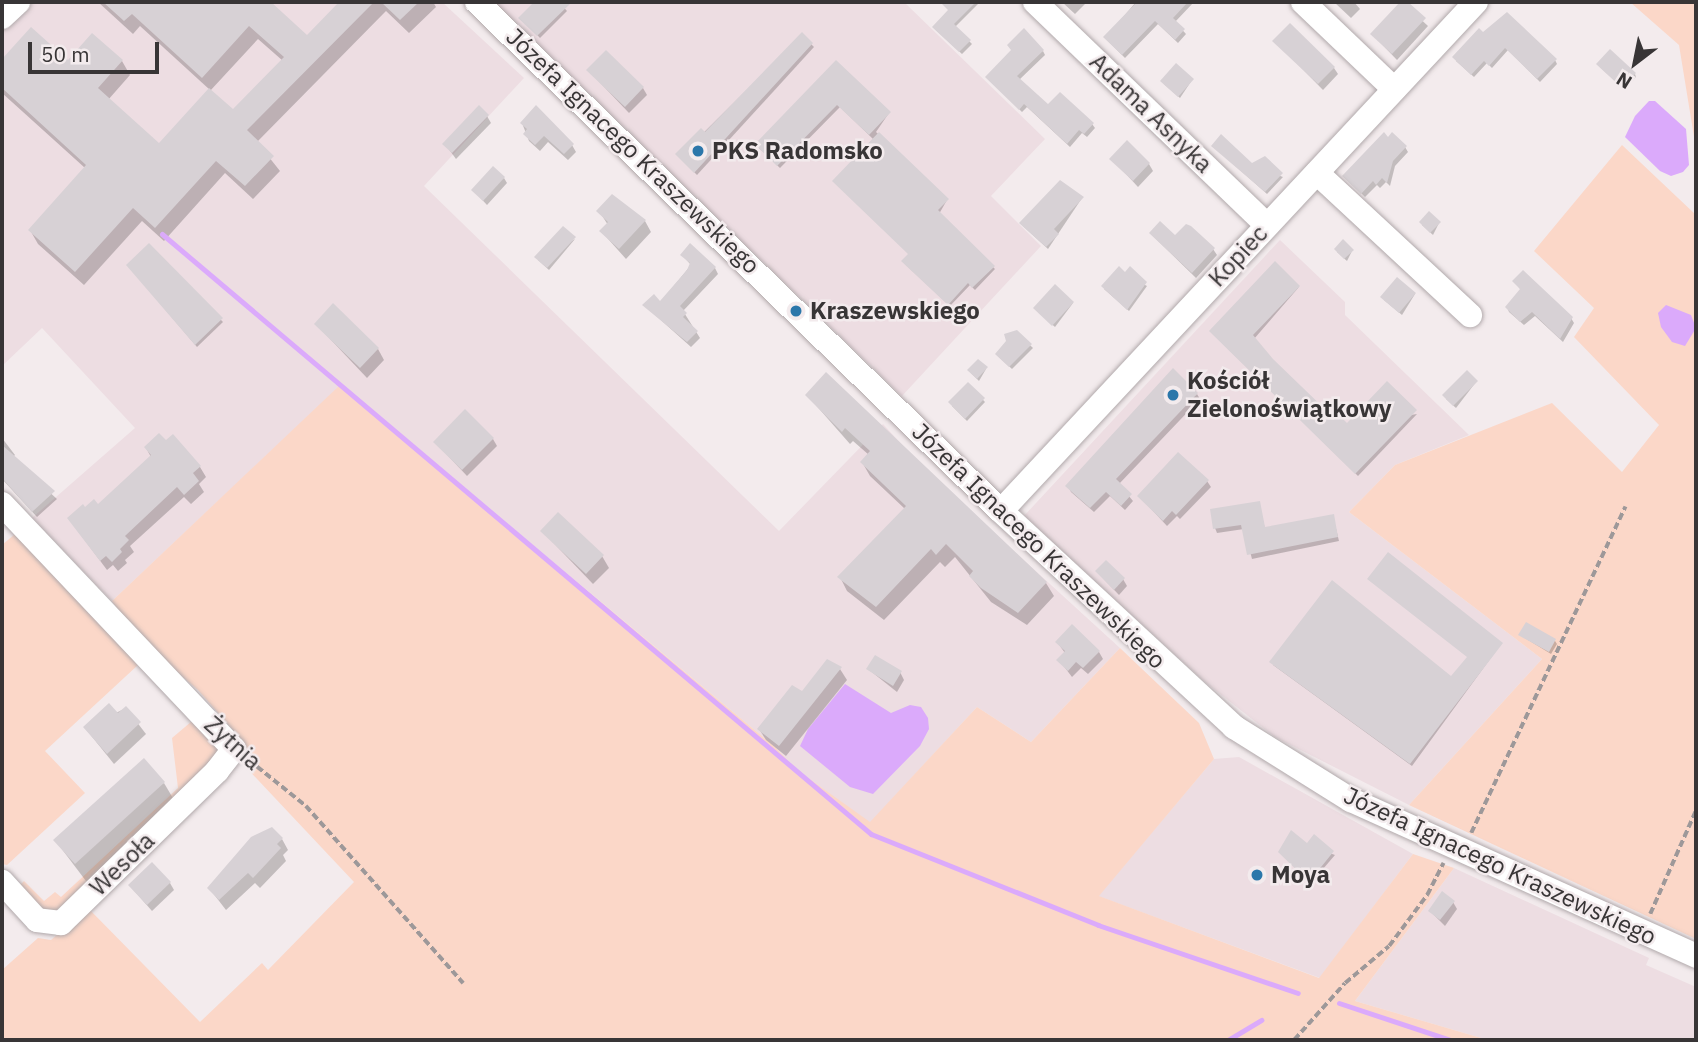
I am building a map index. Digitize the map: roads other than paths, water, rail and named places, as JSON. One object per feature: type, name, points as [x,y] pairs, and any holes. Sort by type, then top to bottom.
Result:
[{"type":"street","points":[[2,18],[18,2]]},
{"type":"street","name":"Józefa Ignacego Kraszewskiego","points":[[477,2],[1001,511],[1234,727],[1351,800],[1453,856],[1641,931],[1696,956]]},
{"type":"street","name":"Adama Asnyka","points":[[1035,2],[1267,225]]},
{"type":"street","points":[[1303,2],[1394,89]]},
{"type":"street","name":"Kopiec","points":[[1001,511],[1476,2]]},
{"type":"street","points":[[1317,173],[1470,315]]},
{"type":"street","name":"Żytnia","points":[[2,504],[234,749]]},
{"type":"street","name":"Wesoła","points":[[2,882],[37,920],[61,923],[217,771],[234,749]]},
{"type":"waterway","points":[[162,234],[871,834],[1098,925],[1298,993]]},
{"type":"waterway","points":[[1339,1003],[1450,1040]]},
{"type":"waterway","points":[[1228,1040],[1261,1020]]},
{"type":"place","name":"PKS Radomsko","points":[[698,151]]},
{"type":"place","name":"Kraszewskiego","points":[[796,311]]},
{"type":"place","name":"Kościół Zielonoświątkowy","points":[[1173,395]]},
{"type":"place","name":"Moya","points":[[1257,875]]}]
